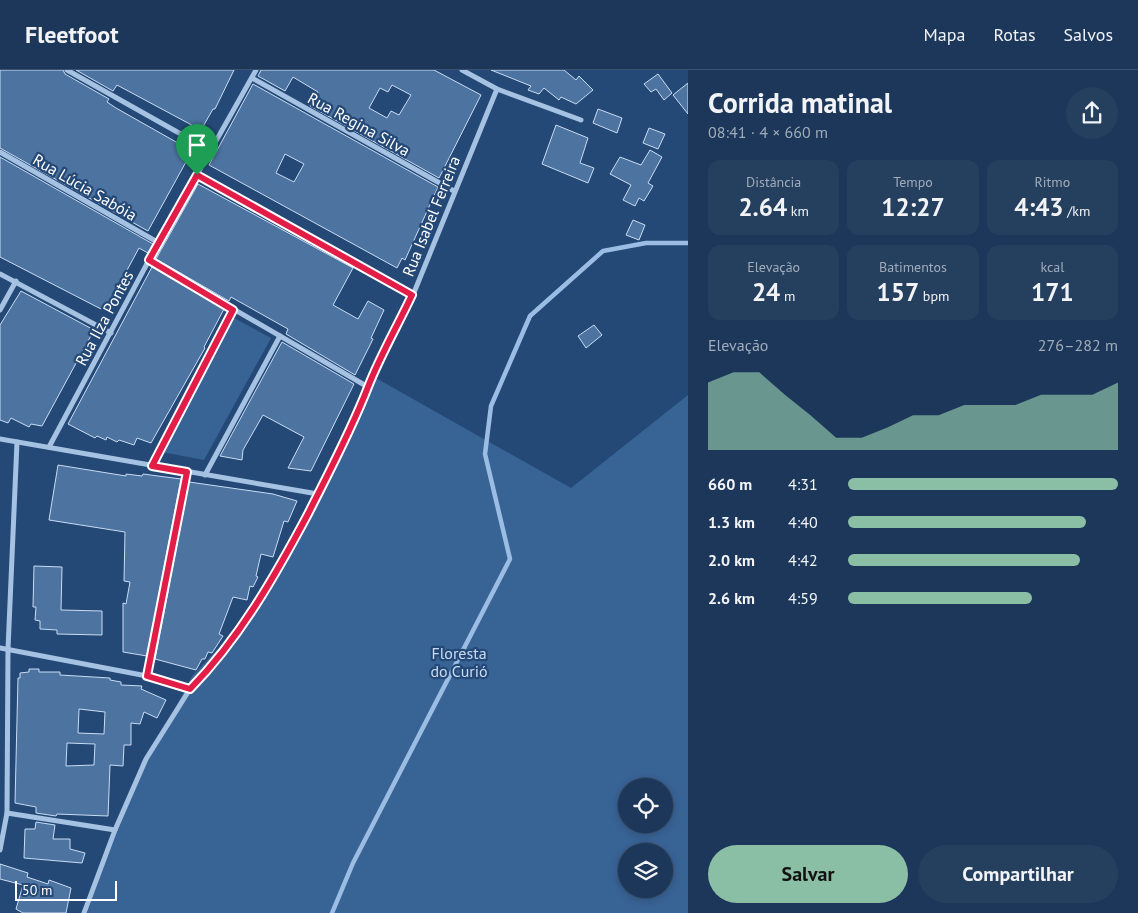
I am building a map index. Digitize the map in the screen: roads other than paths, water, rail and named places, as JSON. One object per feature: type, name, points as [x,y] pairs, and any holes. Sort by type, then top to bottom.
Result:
[{"type":"street","points":[[67,70],[211,151]]},
{"type":"street","name":"Rua Ilza Pontes","points":[[49,447],[112,333],[158,243],[256,70]]},
{"type":"street","points":[[462,70],[497,89],[581,120]]},
{"type":"street","name":"Rua Regina Silva","points":[[252,78],[454,192]]},
{"type":"street","name":"Rua Isabel Ferreira","points":[[84,913],[146,759],[190,689],[208,671],[253,610],[318,494],[352,426],[368,387],[412,295],[497,89]]},
{"type":"street","name":"Rua Lúcia Sabóia","points":[[0,152],[158,243]]},
{"type":"street","points":[[197,175],[412,295]]},
{"type":"street","points":[[149,260],[368,387]]},
{"type":"street","points":[[0,274],[112,333]]},
{"type":"street","points":[[0,310],[16,281]]},
{"type":"street","points":[[152,466],[233,310]]},
{"type":"street","points":[[205,475],[280,336]]},
{"type":"street","points":[[0,439],[318,494]]},
{"type":"street","points":[[0,850],[7,813],[8,650],[17,442]]},
{"type":"street","points":[[147,676],[187,472]]},
{"type":"street","points":[[0,648],[147,676],[190,689]]},
{"type":"street","points":[[7,813],[116,830]]},
{"type":"waterway","points":[[332,913],[353,863],[510,559],[485,454],[491,406],[530,316],[603,251],[646,243],[688,243]]},
{"type":"park label","name":"Floresta do Curió","points":[[459,662]]}]
